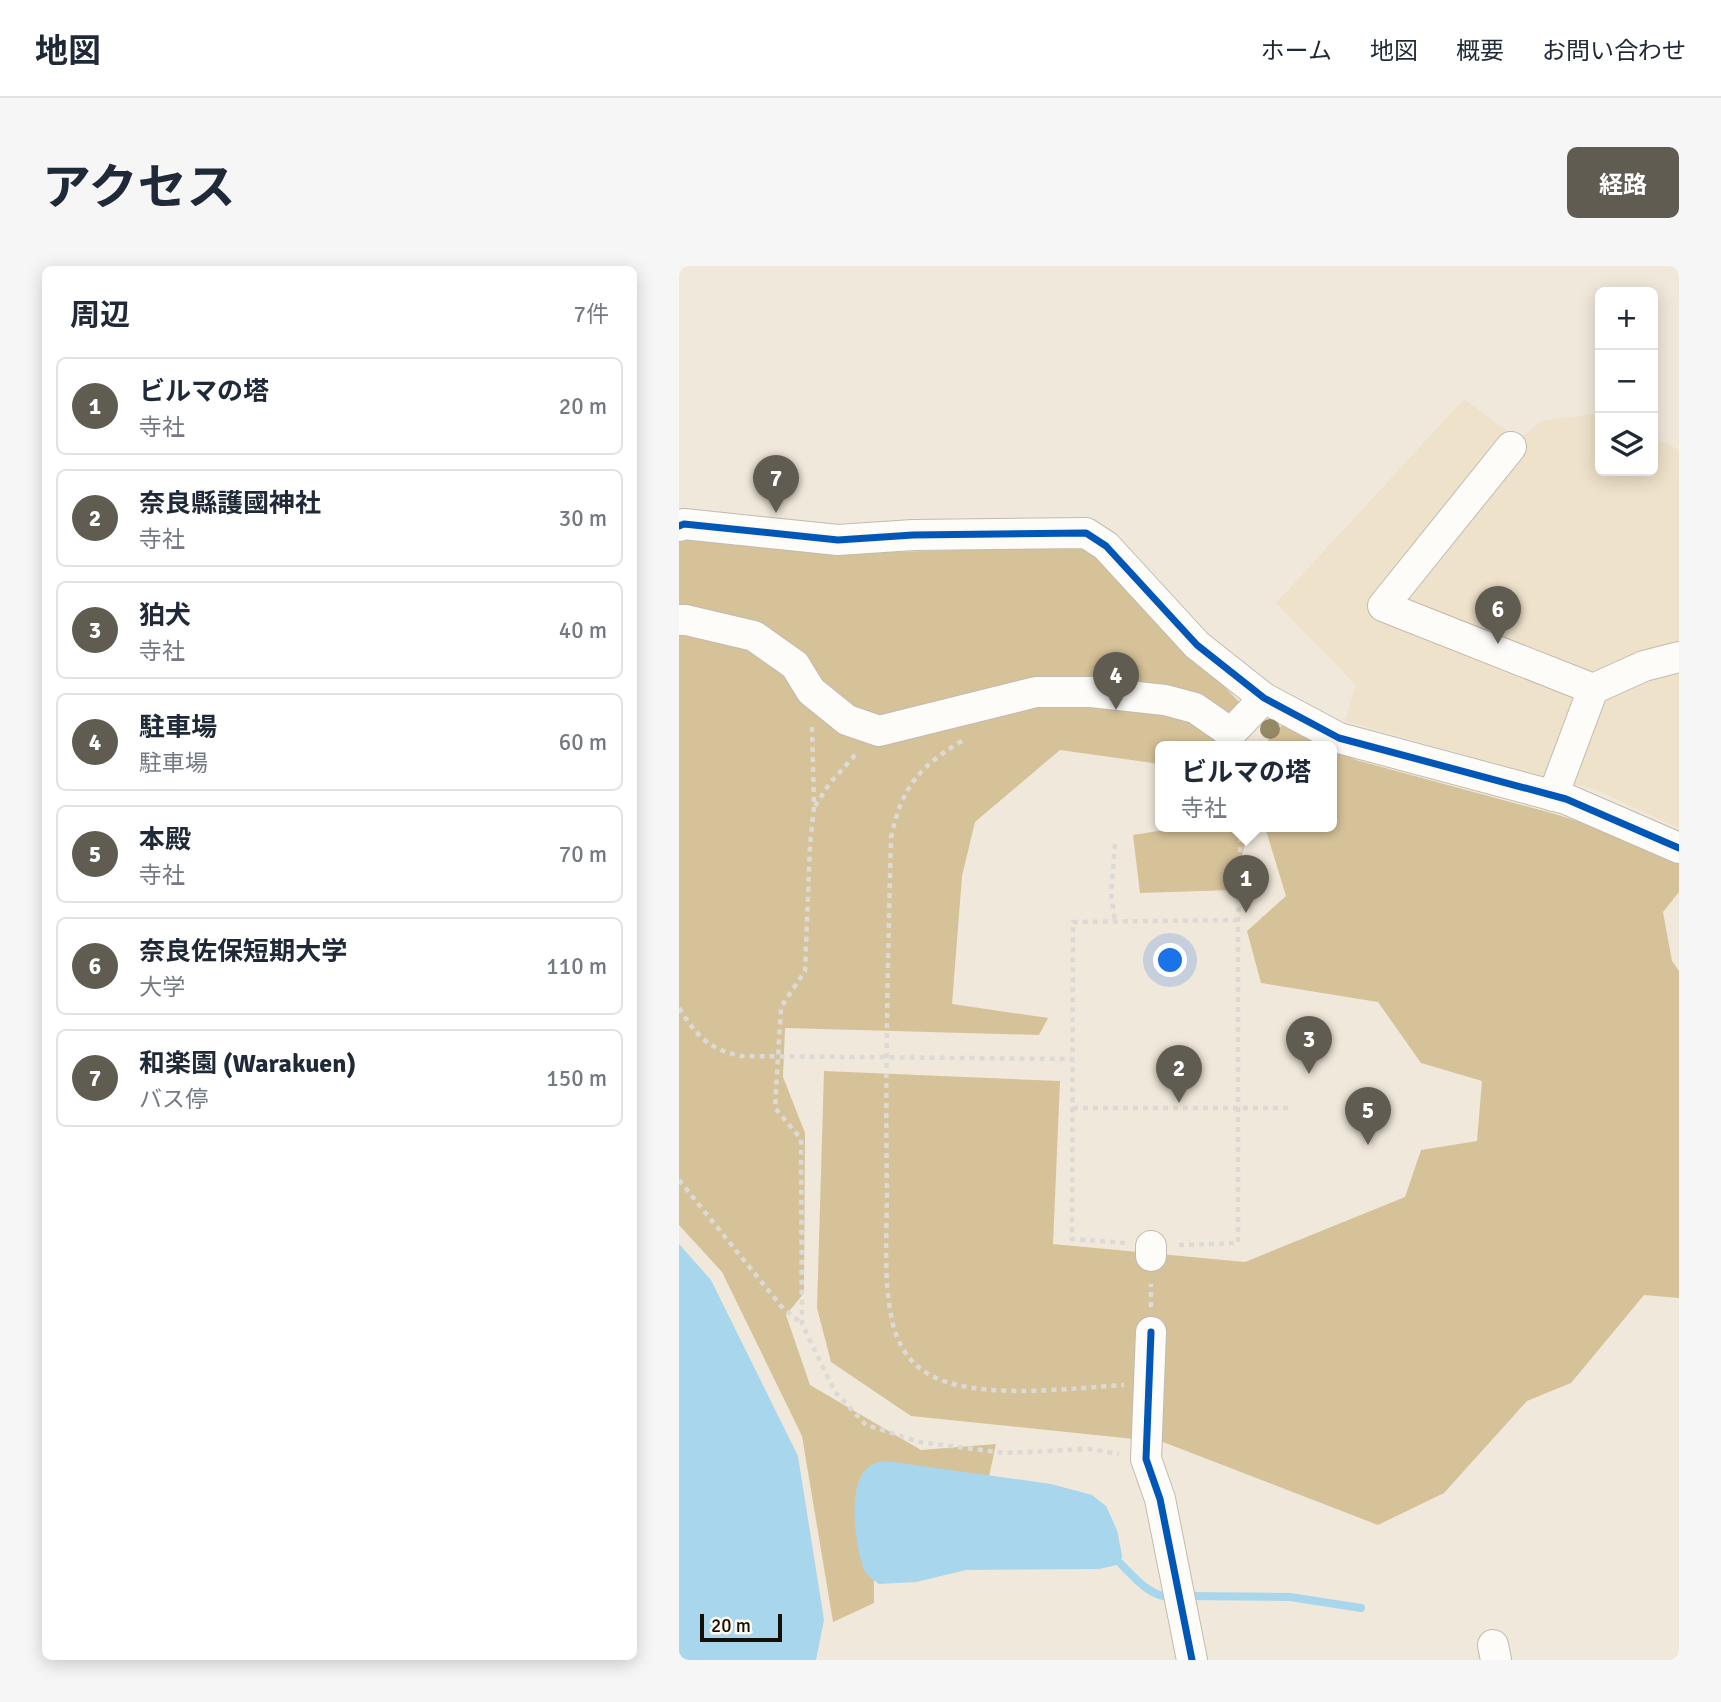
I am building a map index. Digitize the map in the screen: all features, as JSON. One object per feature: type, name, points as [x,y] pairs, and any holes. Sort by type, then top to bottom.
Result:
[{"type":"street","points":[[1511,447],[1383,606],[1593,689]]},
{"type":"street","points":[[679,526],[684,524],[838,540],[1086,533],[1106,546],[1197,645],[1264,698],[1339,738],[1566,799],[1679,848]]},
{"type":"street","points":[[679,620],[754,636],[795,665],[811,691],[847,720],[879,731],[1036,692],[1091,692],[1165,700],[1195,708],[1231,733],[1264,698]]},
{"type":"street","points":[[1553,796],[1593,689],[1644,666],[1679,657]]},
{"type":"street","points":[[1151,1332],[1146,1459],[1160,1499],[1192,1660]]},
{"type":"path","points":[[802,1324],[801,1139],[775,1108],[781,1007],[805,971],[814,807],[811,691]]},
{"type":"path","points":[[814,807],[849,760],[879,731]]},
{"type":"path","points":[[972,734],[926,766],[909,786],[897,809],[891,838],[887,1057],[888,1290],[892,1321],[902,1348],[917,1367],[939,1380],[962,1387],[1006,1391],[1149,1383]]},
{"type":"path","points":[[1238,920],[1073,922],[1072,1239],[1151,1251],[1238,1243],[1238,920],[1241,832]]},
{"type":"path","points":[[1115,844],[1111,893],[1115,921]]},
{"type":"path","points":[[679,1008],[696,1035],[723,1052],[740,1056],[1074,1059]]},
{"type":"path","points":[[1073,1108],[1292,1108]]},
{"type":"path","points":[[679,1180],[781,1306],[802,1324],[835,1392],[866,1425],[921,1442],[1004,1453],[1090,1449],[1146,1459]]},
{"type":"path","points":[[1151,1251],[1151,1332]]},
{"type":"shaded area","points":[[1464,399],[1519,439],[1542,421],[1595,414],[1595,476],[1658,476],[1658,440],[1679,450],[1679,828],[1591,788],[1345,721],[1356,685],[1276,603]]},
{"type":"shaded area","points":[[679,540],[891,552],[1091,546],[1241,704],[1217,727],[1221,741],[1155,741],[1155,763],[1060,750],[975,822],[962,876],[952,1004],[1048,1018],[1039,1035],[785,1028],[783,1077],[805,1133],[804,1293],[786,1315],[810,1385],[921,1450],[996,1444],[985,1495],[873,1469],[874,1603],[833,1622],[802,1436],[722,1272],[679,1225]]},
{"type":"shaded area","points":[[1283,724],[1317,741],[1267,741]]},
{"type":"shaded area","points":[[1337,750],[1356,760],[1555,814],[1674,852],[1679,858],[1679,892],[1663,912],[1672,961],[1679,971],[1679,1298],[1644,1295],[1571,1383],[1527,1401],[1444,1493],[1378,1525],[1163,1442],[911,1416],[831,1362],[817,1308],[824,1071],[1060,1081],[1053,1244],[1245,1262],[1405,1197],[1421,1150],[1477,1141],[1482,1081],[1421,1063],[1378,1002],[1261,983],[1247,931],[1286,896],[1267,832],[1337,832]]},
{"type":"shaded area","points":[[1155,832],[1247,832],[1248,835],[1231,890],[1140,893],[1133,835]]},
{"type":"water","points":[[679,1244],[711,1280],[798,1456],[824,1620],[816,1660],[679,1660]]},
{"type":"water","points":[[886,1461],[1051,1484],[1092,1495],[1106,1506],[1117,1530],[1121,1564],[1099,1569],[966,1570],[916,1582],[879,1584],[866,1574],[861,1559],[856,1531],[855,1499],[862,1474],[872,1465]]},
{"type":"waterway","points":[[1121,1564],[1151,1591],[1173,1597]]},
{"type":"waterway","points":[[1186,1596],[1290,1597],[1361,1608]]},
{"type":"cycle path","points":[[679,526],[684,524],[838,540],[913,535],[1086,533],[1106,546],[1197,645],[1264,698],[1339,738],[1566,799],[1679,848]]},
{"type":"cycle path","points":[[1151,1332],[1146,1459],[1160,1499],[1192,1660]]},
{"type":"place","name":"和楽園 (Warakuen)","points":[[776,513]]},
{"type":"place","name":"奈良佐保短期大学","points":[[1498,644]]},
{"type":"place","name":"駐車場","points":[[1116,710]]},
{"type":"place","name":"ビルマの塔","points":[[1246,913]]},
{"type":"place","name":"狛犬","points":[[1309,1074]]},
{"type":"place","name":"奈良縣護國神社","points":[[1179,1103]]},
{"type":"place","name":"本殿","points":[[1368,1145]]}]
